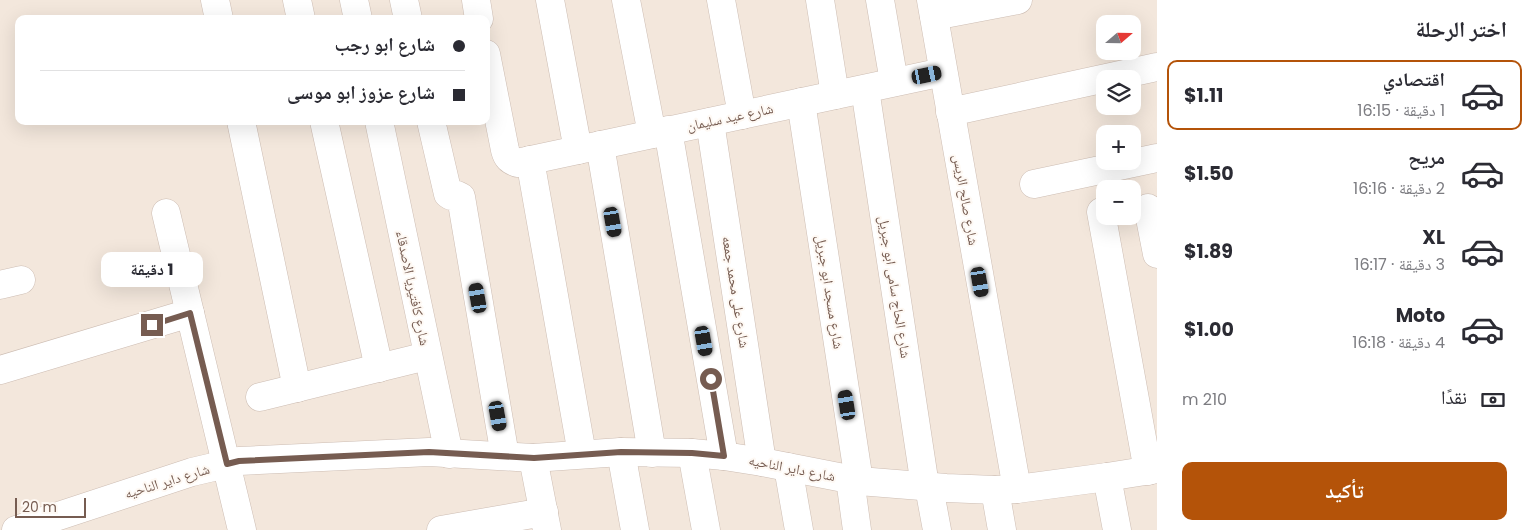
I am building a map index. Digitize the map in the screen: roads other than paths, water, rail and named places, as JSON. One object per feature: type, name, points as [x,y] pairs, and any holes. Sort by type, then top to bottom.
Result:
[{"type":"street","points":[[215,0],[218,15]]},
{"type":"street","points":[[297,0],[300,15]]},
{"type":"street","points":[[354,0],[357,15]]},
{"type":"street","points":[[404,0],[407,15]]},
{"type":"street","points":[[476,0],[479,15]]},
{"type":"street","points":[[550,0],[589,147],[652,453]]},
{"type":"street","points":[[626,0],[660,132],[724,456]]},
{"type":"street","points":[[721,0],[742,115]]},
{"type":"street","points":[[820,0],[835,95]]},
{"type":"street","points":[[880,0],[894,82]]},
{"type":"street","points":[[932,8],[1018,0]]},
{"type":"street","name":"شارع صالح الريس","points":[[932,8],[950,112],[1006,489],[1002,530]]},
{"type":"street","points":[[950,112],[1157,67]]},
{"type":"street","name":"شارع عيد سليمان","points":[[523,161],[943,72]]},
{"type":"street","points":[[490,74],[506,156],[511,161],[523,161],[582,454]]},
{"type":"street","name":"شارع الحاج سامى ابو جبريل","points":[[865,88],[927,486],[937,530]]},
{"type":"street","name":"شارع مسجد ابو جبريل","points":[[801,102],[854,480],[857,530]]},
{"type":"street","name":"شارع على محمد جمعه","points":[[710,122],[762,462]]},
{"type":"street","points":[[242,125],[297,388]]},
{"type":"street","points":[[325,125],[379,368]]},
{"type":"street","name":"شارع كافتيريا الاصدقاء","points":[[380,125],[449,454]]},
{"type":"street","points":[[432,125],[448,194],[451,196],[457,195],[461,198],[505,456]]},
{"type":"street","points":[[1034,184],[1157,158]]},
{"type":"street","points":[[1148,208],[1157,254]]},
{"type":"street","points":[[166,213],[242,530]]},
{"type":"street","points":[[1104,225],[1153,470]]},
{"type":"street","points":[[0,370],[190,313]]},
{"type":"street","points":[[260,397],[428,356]]},
{"type":"street","name":"شارع داير الناحيه","points":[[16,530],[192,472],[239,461],[429,452],[534,458],[621,452],[692,453],[762,462],[854,480],[927,486],[1006,489],[1107,478],[1153,470]]},
{"type":"street","points":[[621,452],[635,530]]},
{"type":"street","points":[[692,453],[706,530]]},
{"type":"street","points":[[441,530],[546,521],[534,458]]},
{"type":"street","points":[[788,467],[799,530]]},
{"type":"street","points":[[1107,478],[1117,530]]}]
